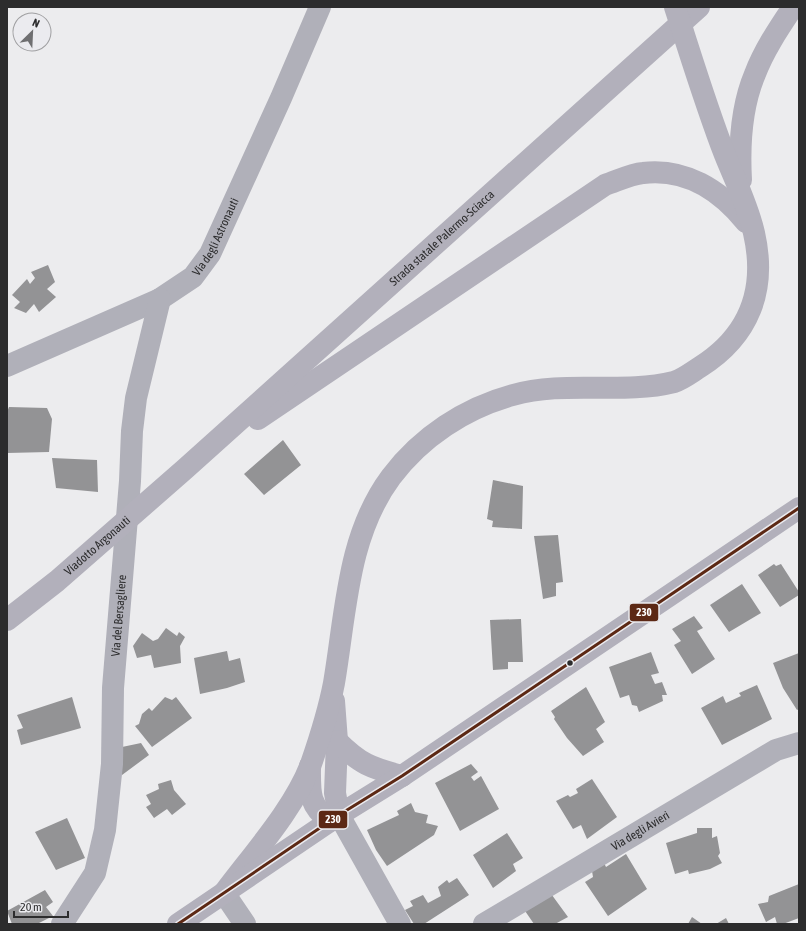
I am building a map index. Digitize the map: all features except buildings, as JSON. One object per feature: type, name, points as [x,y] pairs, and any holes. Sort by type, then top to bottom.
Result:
[{"type":"main road","points":[[732,151],[754,74],[770,42],[793,7]]},
{"type":"main road","points":[[224,893],[273,829],[310,765],[333,686],[346,596],[358,545],[371,511],[390,478],[413,451],[445,426],[490,402],[517,394],[545,390],[639,386],[677,381],[715,358],[736,338],[750,313],[757,291],[758,263],[754,232],[742,198],[732,151],[691,9]]},
{"type":"main road","name":"Strada statale Palermo-Sciacca","points":[[185,469],[691,9]]},
{"type":"main road","points":[[185,469],[605,185],[642,172],[676,174],[705,184],[731,204],[754,232]]},
{"type":"main road","name":"Viadotto Argonauti","points":[[7,620],[57,581],[185,469]]},
{"type":"main road","points":[[178,924],[334,818],[402,776],[799,508]]},
{"type":"main road","points":[[333,686],[338,741],[334,818]]},
{"type":"main road","points":[[338,741],[353,757],[372,768],[402,776]]},
{"type":"main road","points":[[310,765],[312,804],[320,814],[334,818]]},
{"type":"street","name":"Via degli Astronauti","points":[[7,366],[160,298],[193,277],[210,254],[281,98],[320,7]]},
{"type":"street","name":"Via del Bersagliere","points":[[62,924],[95,873],[105,830],[112,764],[114,673],[130,481],[132,431],[136,398],[160,298]]},
{"type":"street","name":"Via degli Avieri","points":[[484,924],[776,750],[799,743]]},
{"type":"street","points":[[334,818],[400,924]]},
{"type":"street","points":[[224,893],[245,924]]},
{"type":"transit line","name":"230","points":[[178,924],[339,815],[402,776],[799,508]]}]
